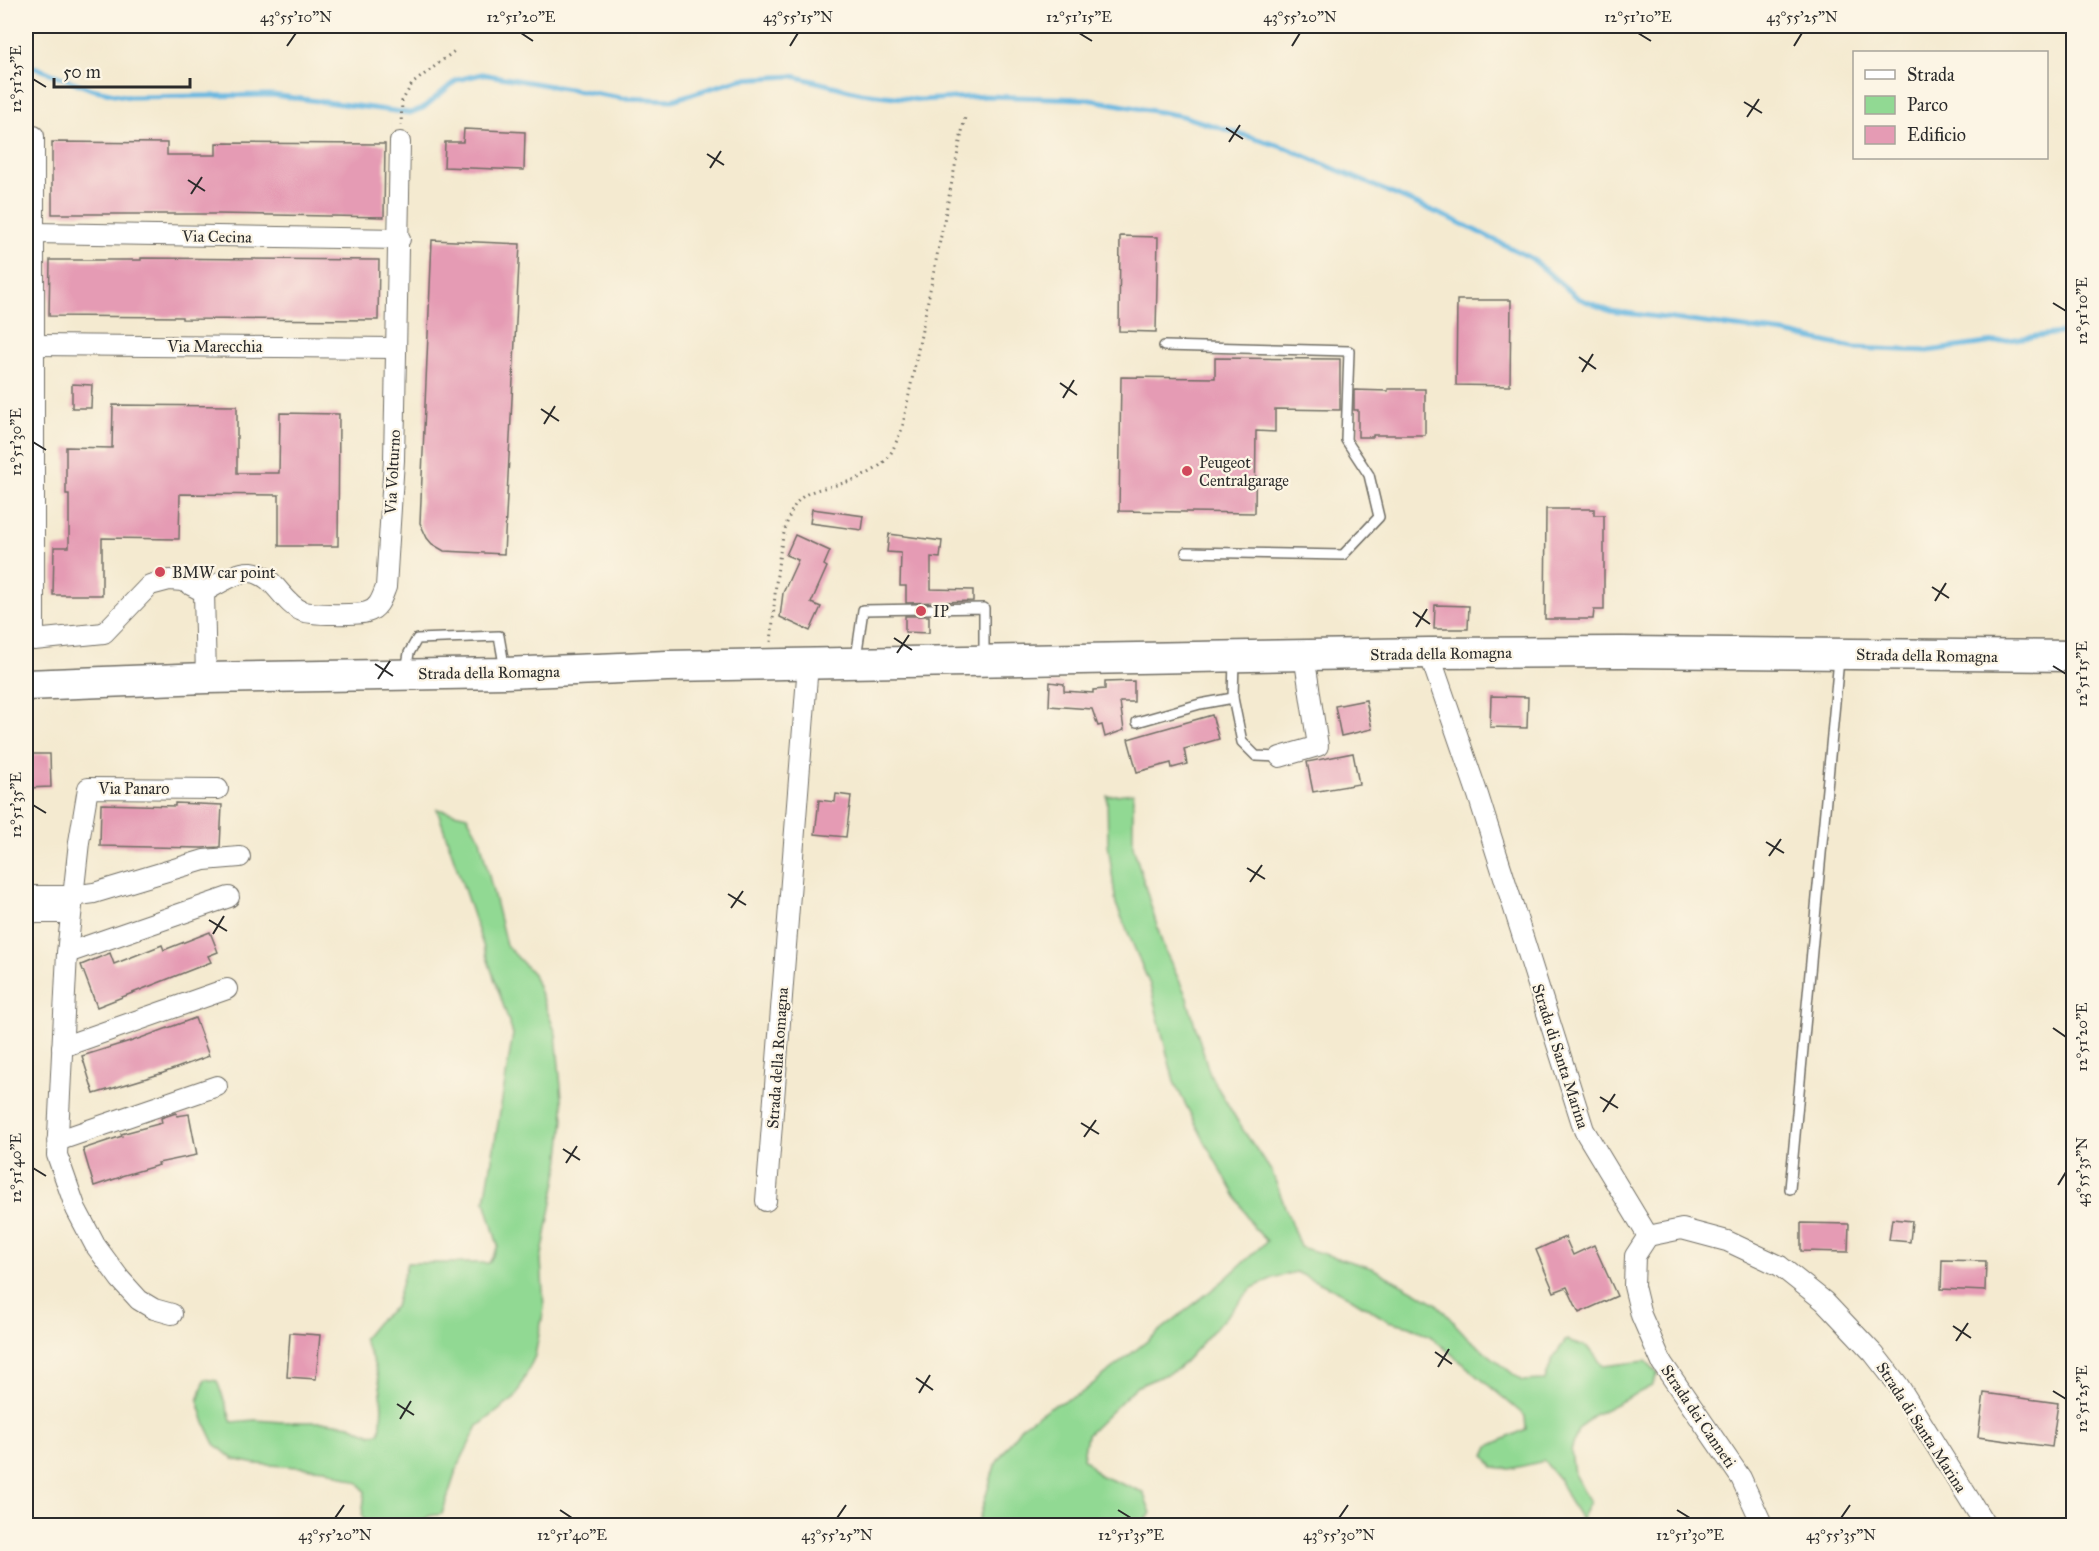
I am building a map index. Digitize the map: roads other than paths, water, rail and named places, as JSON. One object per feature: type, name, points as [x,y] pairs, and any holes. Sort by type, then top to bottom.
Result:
[{"type":"main road","name":"Strada della Romagna","points":[[26,686],[206,678],[1429,653],[1839,653],[2073,656]]},
{"type":"street","points":[[33,136],[34,233],[29,275],[34,345],[30,641],[104,633],[150,585],[169,580],[183,581],[204,592],[206,678]]},
{"type":"street","name":"Via Volturno","points":[[204,592],[229,577],[251,572],[271,581],[289,602],[302,611],[320,614],[368,612],[380,603],[386,587],[391,506],[400,239],[400,142]]},
{"type":"street","name":"Via Cecina","points":[[34,233],[400,239]]},
{"type":"street","name":"Via Marecchia","points":[[34,345],[396,348]]},
{"type":"street","name":"Strada di Santa Marina","points":[[1429,653],[1478,795],[1584,1130],[1648,1236],[1682,1229],[1727,1241],[1780,1266],[1824,1301],[1874,1354],[1899,1386],[1986,1526]]},
{"type":"street","points":[[1280,757],[1318,746],[1304,655]]},
{"type":"street","name":"Strada della Romagna","points":[[766,1201],[808,664]]},
{"type":"street","name":"Via Panaro","points":[[172,1314],[154,1309],[140,1300],[120,1279],[95,1245],[76,1209],[57,1155],[67,953],[88,788],[218,789]]},
{"type":"street","points":[[26,913],[72,905],[94,893],[204,860],[240,857]]},
{"type":"street","points":[[26,896],[72,905]]},
{"type":"street","points":[[67,953],[229,897]]},
{"type":"street","points":[[62,1047],[227,989]]},
{"type":"street","points":[[57,1141],[217,1086]]},
{"type":"street","name":"Strada dei Canneti","points":[[1648,1236],[1635,1256],[1634,1287],[1641,1315],[1662,1364],[1741,1478],[1763,1526]]},
{"type":"lane","points":[[1164,346],[1348,351],[1346,440],[1369,475],[1378,517],[1343,555],[1186,552]]},
{"type":"lane","points":[[855,663],[863,610],[962,608],[984,608],[984,661]]},
{"type":"lane","points":[[1790,1189],[1839,653]]},
{"type":"lane","points":[[1234,656],[1233,698],[1242,742],[1256,756],[1280,757]]},
{"type":"lane","points":[[1137,722],[1200,704],[1233,698]]},
{"type":"waterway","points":[[26,66],[91,89],[129,97],[272,95],[410,113],[423,108],[457,80],[482,74],[621,98],[672,100],[741,79],[793,76],[861,93],[920,100],[986,96],[1086,99],[1182,116],[1286,148],[1454,220],[1531,258],[1578,298],[1610,311],[1785,333],[1853,348],[1928,351],[2074,331]]},
{"type":"place","name":"Peugeot Centralgarage","points":[[1187,471]]},
{"type":"place","name":"BMW car point","points":[[160,572]]},
{"type":"place","name":"IP","points":[[921,611]]}]
